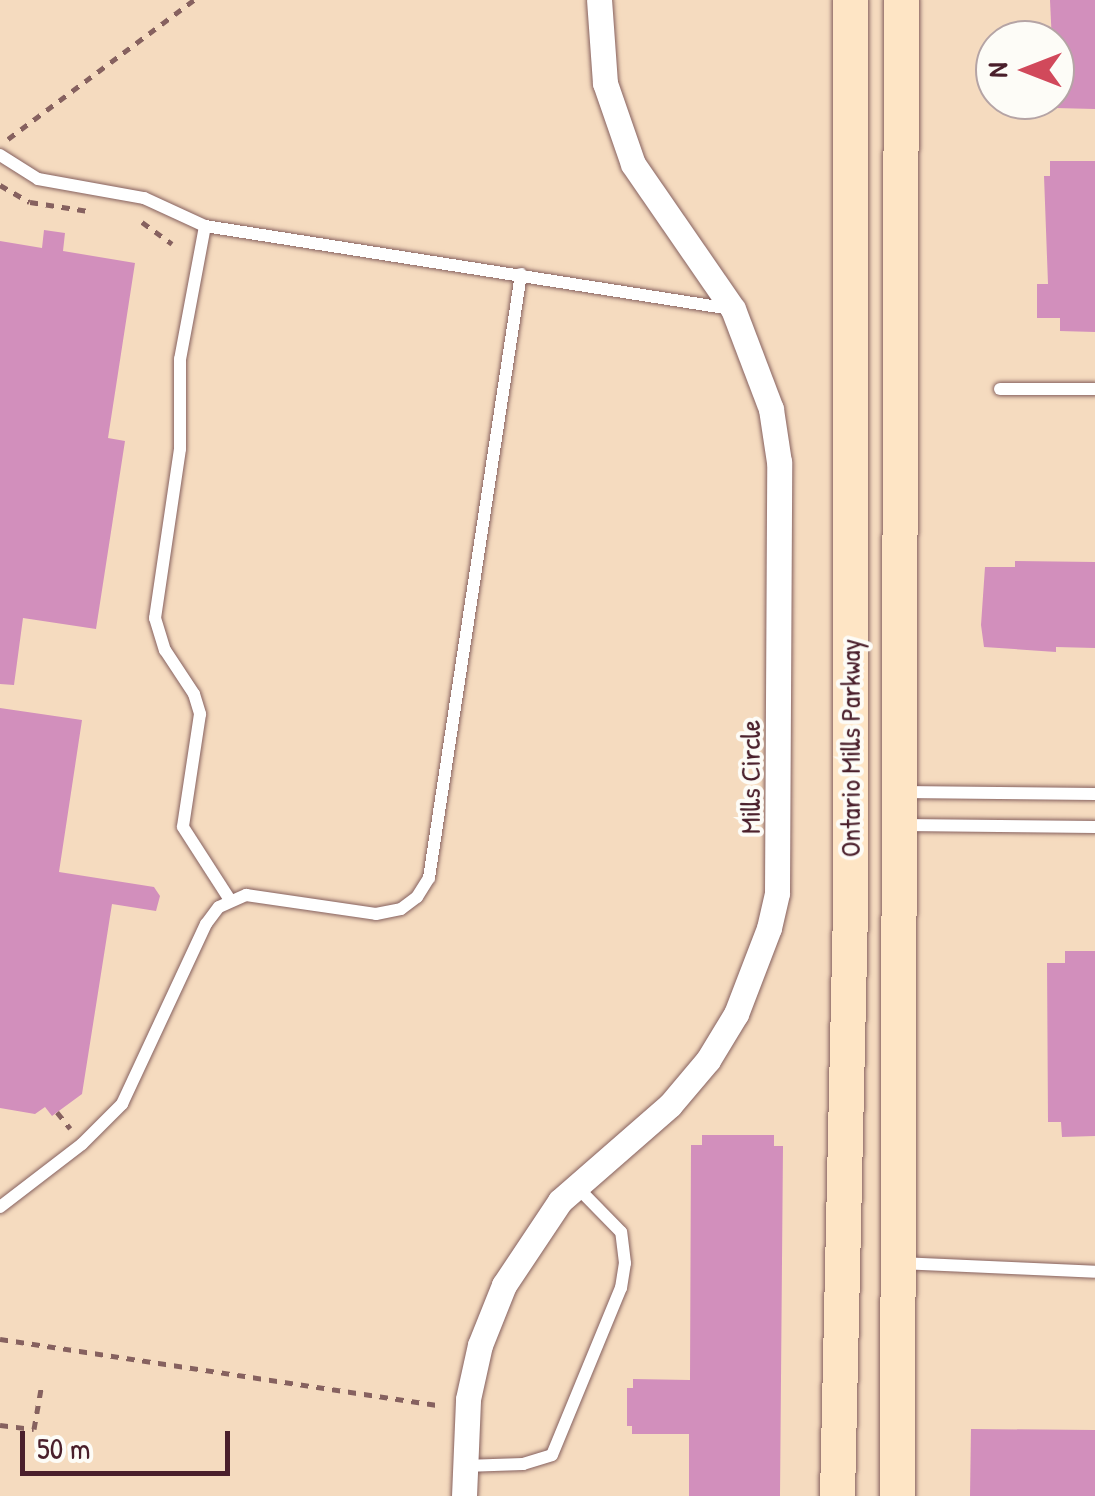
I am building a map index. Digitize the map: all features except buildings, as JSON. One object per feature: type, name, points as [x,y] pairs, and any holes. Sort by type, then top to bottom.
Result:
[{"type":"main road","name":"Ontario Mills Parkway","points":[[837,1496],[850,911],[850,0]]},
{"type":"main road","name":"Ontario Mills Parkway","points":[[897,1496],[901,0]]},
{"type":"street","name":"Mills Circle","points":[[464,1496],[467,1408],[480,1345],[504,1285],[529,1241],[576,1186],[670,1105],[708,1060],[736,1014],[770,928],[777,893],[779,462],[764,384],[733,309],[633,164],[606,83],[598,0]]},
{"type":"lane","points":[[0,155],[38,179],[144,198],[205,226],[733,309]]},
{"type":"lane","points":[[205,226],[180,359],[180,449],[156,618],[165,650],[194,694],[200,714],[183,828],[230,900]]},
{"type":"lane","points":[[0,1207],[82,1144],[122,1104],[206,924],[230,900],[246,895],[376,914],[401,909],[417,897],[430,878],[522,274]]},
{"type":"lane","points":[[1000,389],[1095,389]]},
{"type":"lane","points":[[896,809],[1095,794]]},
{"type":"lane","points":[[896,809],[1095,827]]},
{"type":"lane","points":[[464,1466],[523,1464],[552,1455],[621,1288],[621,1232],[576,1186]]},
{"type":"lane","points":[[897,1263],[1095,1272]]},
{"type":"path","points":[[0,146],[194,0]]},
{"type":"path","points":[[0,185],[30,202],[102,214]]},
{"type":"path","points":[[139,220],[172,244]]},
{"type":"path","points":[[0,1340],[467,1408]]},
{"type":"path","points":[[0,1425],[34,1429],[41,1389]]}]
